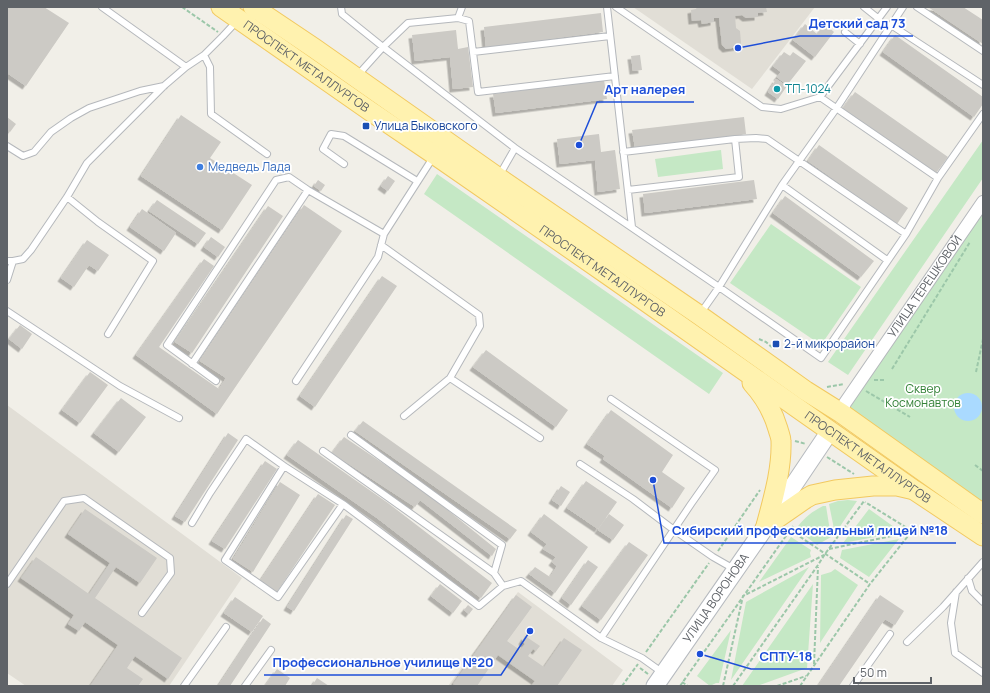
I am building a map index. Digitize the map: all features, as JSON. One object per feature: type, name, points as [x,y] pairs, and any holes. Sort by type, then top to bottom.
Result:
[{"type":"main road","name":"ПРОСПЕКТ МЕТАЛЛУРГОВ","points":[[221,7],[250,13],[356,78],[699,315],[806,391],[841,412],[983,514]]},
{"type":"main road","name":"ПРОСПЕКТ МЕТАЛЛУРГОВ","points":[[250,13],[370,111],[830,430],[914,490],[983,536]]},
{"type":"main road","points":[[732,363],[755,387],[768,404],[775,419],[781,439],[776,487],[766,526]]},
{"type":"main road","points":[[830,430],[841,412]]},
{"type":"main road","name":"УЛИЦА ВОРОНОВА","points":[[660,680],[830,430]]},
{"type":"main road","points":[[766,526],[812,495],[835,490],[873,486],[897,486],[914,490]]},
{"type":"street","name":"УЛИЦА ТЕРЕШКОВОЙ","points":[[841,412],[845,403],[983,202]]},
{"type":"lane","points":[[102,7],[186,67]]},
{"type":"lane","points":[[341,7],[342,14],[515,148],[719,286],[821,358],[906,234],[938,178],[983,114]]},
{"type":"lane","points":[[458,18],[462,7]]},
{"type":"lane","points":[[607,7],[632,227]]},
{"type":"lane","points":[[616,7],[762,107],[781,109],[820,97],[887,7]]},
{"type":"lane","points":[[864,7],[879,19]]},
{"type":"lane","points":[[699,315],[719,286],[782,184],[836,109],[903,7]]},
{"type":"lane","points":[[917,7],[983,51]]},
{"type":"lane","points":[[7,280],[10,261],[23,259],[31,250],[67,197],[87,163],[165,86],[186,67],[204,55],[223,36],[250,13]]},
{"type":"lane","points":[[356,78],[383,47],[408,23],[458,18],[468,21],[478,92],[614,76]]},
{"type":"lane","points":[[891,25],[983,85]]},
{"type":"lane","points":[[845,32],[860,44]]},
{"type":"lane","points":[[473,52],[610,36]]},
{"type":"lane","points":[[204,55],[210,67],[210,114],[267,154]]},
{"type":"lane","points":[[7,146],[23,156],[34,152],[51,132],[89,108],[140,91],[165,86]]},
{"type":"lane","points":[[820,97],[938,178]]},
{"type":"lane","points":[[344,164],[323,149],[331,134],[344,136],[417,181]]},
{"type":"lane","points":[[623,152],[735,139],[767,139],[906,234]]},
{"type":"lane","points":[[628,190],[739,177],[735,139]]},
{"type":"lane","points":[[499,178],[515,148]]},
{"type":"lane","points":[[296,381],[378,257],[384,234],[435,155]]},
{"type":"lane","points":[[216,381],[167,346],[276,180],[289,177],[308,190],[384,234]]},
{"type":"lane","points":[[782,184],[888,260]]},
{"type":"lane","points":[[192,364],[308,190]]},
{"type":"lane","points":[[67,197],[98,222],[153,261],[108,334]]},
{"type":"lane","points":[[381,245],[479,315],[480,326],[450,378],[404,416]]},
{"type":"lane","points":[[7,311],[120,386],[179,418]]},
{"type":"lane","points":[[450,378],[540,438]]},
{"type":"lane","points":[[601,638],[715,470],[611,399]]},
{"type":"lane","points":[[351,435],[502,545],[494,573]]},
{"type":"lane","points":[[192,523],[246,439],[284,466],[343,504],[479,606],[503,586],[521,581],[601,638],[642,658],[660,680]]},
{"type":"lane","points":[[323,451],[494,573],[503,586]]},
{"type":"lane","points":[[580,464],[633,499],[674,530],[736,570]]},
{"type":"lane","points":[[284,466],[226,560],[278,598],[343,504]]},
{"type":"lane","points":[[7,584],[64,501],[84,498],[170,558],[171,574],[142,613]]},
{"type":"lane","points":[[907,642],[983,562]]},
{"type":"lane","points":[[968,578],[972,591],[983,602]]},
{"type":"lane","points":[[956,592],[951,623],[955,653],[983,673]]},
{"type":"lane","points":[[184,686],[226,627]]},
{"type":"lane","points":[[853,686],[890,634]]},
{"type":"lane","points":[[245,686],[271,650]]},
{"type":"path","points":[[182,7],[219,32]]},
{"type":"path","points":[[892,369],[971,241]]},
{"type":"path","points":[[976,372],[983,339]]},
{"type":"path","points":[[858,385],[910,417]]},
{"type":"path","points":[[827,456],[857,476]]},
{"type":"path","points":[[975,465],[983,471]]},
{"type":"path","points":[[622,686],[714,557],[760,489]]},
{"type":"path","points":[[860,499],[912,531]]},
{"type":"path","points":[[733,686],[864,501]]},
{"type":"path","points":[[680,686],[794,524]]},
{"type":"path","points":[[790,530],[870,584]]},
{"type":"path","points":[[829,549],[912,531]]},
{"type":"path","points":[[800,686],[870,584],[912,531]]},
{"type":"path","points":[[743,596],[825,554]]},
{"type":"path","points":[[814,666],[818,565]]},
{"type":"path","points":[[723,686],[743,596]]},
{"type":"path","points":[[777,686],[807,676]]},
{"type":"path","points":[[682,682],[688,686]]},
{"type":"shaded area","points":[[633,7],[815,7],[752,89]]},
{"type":"shaded area","points":[[7,405],[242,578],[169,686],[26,686],[7,673]]},
{"type":"shaded area","points":[[518,592],[623,670],[612,686],[448,686]]},
{"type":"green space","points":[[983,140],[983,178],[848,375],[828,362]]},
{"type":"green space","points":[[721,150],[723,169],[658,177],[655,159]]},
{"type":"green space","points":[[437,174],[723,373],[709,394],[424,194]]},
{"type":"green space","name":"Сквер Космонавтов","points":[[983,202],[983,514],[841,413]]},
{"type":"green space","points":[[771,224],[861,287],[821,345],[730,283]]},
{"type":"green space","points":[[848,500],[857,501],[835,534],[829,504]]},
{"type":"green space","points":[[823,506],[826,506],[831,537],[817,545],[796,529],[808,516]]},
{"type":"green space","points":[[869,509],[901,532],[843,543]]},
{"type":"green space","points":[[791,537],[811,550],[811,557],[759,582]]},
{"type":"green space","points":[[899,539],[869,577],[840,558],[842,550]]},
{"type":"green space","points":[[809,567],[731,680],[746,602]]},
{"type":"green space","points":[[835,569],[858,585],[820,643],[821,575]]},
{"type":"green space","points":[[813,584],[807,668],[757,686],[742,686]]},
{"type":"green space","points":[[731,630],[719,683],[710,686],[697,676]]},
{"type":"water","points":[[968,393],[978,397],[982,407],[978,417],[968,421],[958,417],[954,407],[958,397]]},
{"type":"building","points":[[7,7],[44,7],[69,23],[26,86],[7,73]]},
{"type":"building","points":[[697,7],[766,7],[767,12],[758,13],[758,17],[746,18],[742,15],[735,16],[736,28],[740,31],[741,43],[738,47],[726,49],[722,45],[719,18],[714,18],[714,22],[702,24],[701,20],[692,21],[691,10],[696,9]]},
{"type":"building","points":[[928,7],[963,7],[983,20],[983,44]]},
{"type":"building","points":[[601,13],[603,32],[486,47],[484,27]]},
{"type":"building","points":[[805,24],[817,34],[825,24],[834,32],[815,57],[793,40]]},
{"type":"building","points":[[456,30],[458,49],[468,47],[473,87],[453,89],[450,57],[415,61],[412,35]]},
{"type":"building","points":[[895,35],[983,97],[983,104],[974,117],[883,52]]},
{"type":"building","points":[[784,52],[790,56],[793,52],[806,61],[787,85],[777,77],[781,72],[773,66]]},
{"type":"building","points":[[640,55],[642,70],[633,71],[631,56]]},
{"type":"building","name":"ТП-1024","points":[[776,79],[787,86],[778,99],[768,92]]},
{"type":"building","points":[[604,80],[607,99],[496,113],[493,94]]},
{"type":"building","points":[[855,92],[948,157],[936,173],[843,108]]},
{"type":"building","points":[[181,115],[221,142],[210,158],[252,185],[222,230],[141,176]]},
{"type":"building","points":[[7,117],[16,124],[10,132],[7,130]]},
{"type":"building","points":[[744,117],[746,134],[635,148],[632,130]]},
{"type":"building","points":[[599,134],[601,152],[615,150],[620,189],[598,192],[595,160],[560,164],[557,139]]},
{"type":"building","points":[[819,145],[908,208],[897,224],[808,161]]},
{"type":"building","points":[[388,176],[395,181],[388,191],[381,186]]},
{"type":"building","points":[[318,180],[325,185],[321,191],[314,186]]},
{"type":"building","points":[[754,180],[757,199],[645,213],[643,194]]},
{"type":"building","points":[[785,196],[874,261],[861,277],[773,213]]},
{"type":"building","points":[[157,200],[206,233],[198,244],[149,211]]},
{"type":"building","points":[[304,205],[342,231],[217,414],[136,355],[204,259],[214,266],[159,347],[219,389],[226,378],[200,361]]},
{"type":"building","points":[[268,206],[283,216],[192,353],[175,342]]},
{"type":"building","points":[[142,209],[176,233],[164,251],[130,227]]},
{"type":"building","points":[[211,237],[225,247],[218,257],[204,247]]},
{"type":"building","points":[[87,240],[109,255],[98,271],[89,265],[74,287],[61,278]]},
{"type":"building","points":[[382,276],[397,286],[315,407],[300,396]]},
{"type":"building","points":[[20,325],[32,334],[22,349],[9,339]]},
{"type":"building","points":[[486,350],[568,410],[556,427],[473,367]]},
{"type":"building","points":[[90,372],[108,385],[80,423],[62,410]]},
{"type":"building","points":[[121,398],[146,417],[119,452],[94,433]]},
{"type":"building","points":[[611,410],[673,455],[662,472],[685,488],[672,508],[603,459],[605,456],[587,444]]},
{"type":"building","points":[[363,421],[517,530],[510,539],[355,431]]},
{"type":"building","points":[[228,433],[238,440],[185,522],[175,516]]},
{"type":"building","points":[[344,437],[424,491],[496,549],[492,556],[420,500],[415,507],[332,453]]},
{"type":"building","points":[[298,440],[388,503],[492,583],[481,598],[377,518],[287,455]]},
{"type":"building","points":[[265,461],[277,469],[225,549],[212,541]]},
{"type":"building","points":[[586,481],[617,502],[598,529],[567,508]]},
{"type":"building","points":[[280,482],[300,495],[253,572],[233,559]]},
{"type":"building","points":[[561,486],[570,492],[561,506],[552,500]]},
{"type":"building","points":[[318,494],[335,505],[277,592],[260,581]]},
{"type":"building","points":[[85,509],[157,558],[140,583],[116,567],[95,598],[182,658],[168,679],[135,656],[127,668],[143,679],[138,686],[90,686],[118,645],[85,622],[79,631],[68,624],[74,615],[21,578],[36,557],[89,594],[110,563],[68,534]]},
{"type":"building","points":[[544,514],[588,547],[555,593],[529,574],[535,567],[550,577],[557,566],[552,562],[556,557],[543,549],[547,544],[531,532]]},
{"type":"building","points":[[609,514],[624,525],[613,540],[598,530]]},
{"type":"building","points":[[346,515],[353,519],[294,611],[287,607]]},
{"type":"building","points":[[629,542],[648,555],[601,620],[582,606]]},
{"type":"building","points":[[588,560],[598,567],[571,605],[562,598]]},
{"type":"building","points":[[440,584],[462,601],[453,613],[431,596]]},
{"type":"building","points":[[516,595],[532,607],[507,641],[520,650],[525,644],[522,641],[525,636],[540,646],[536,651],[533,649],[528,656],[544,667],[564,638],[582,650],[557,686],[531,686],[535,681],[498,655],[477,686],[457,686],[453,684]]},
{"type":"building","points":[[880,595],[904,611],[895,625],[885,619],[839,686],[818,686]]},
{"type":"building","points":[[235,597],[263,616],[252,632],[224,613]]},
{"type":"building","points":[[468,605],[473,609],[469,614],[464,610]]},
{"type":"building","points":[[263,618],[271,624],[230,686],[218,686]]},
{"type":"building","points":[[277,669],[290,678],[285,686],[265,686]]},
{"type":"building","points":[[317,678],[329,686],[312,686]]},
{"type":"place","name":"Детский сад 73","points":[[738,48]]},
{"type":"place","name":"ТП-1024","points":[[777,89]]},
{"type":"place","name":"Улица Быковского","points":[[366,126]]},
{"type":"place","name":"Арт налерея","points":[[579,145]]},
{"type":"place","name":"Медведь Лада","points":[[200,167]]},
{"type":"place","name":"2-й микрорайон","points":[[776,344]]},
{"type":"place","name":"Сибирский профессиональный лицей №18","points":[[653,480]]},
{"type":"place","name":"Профессиональное училище №20","points":[[530,631]]},
{"type":"place","name":"СПТУ-18","points":[[700,654]]}]
